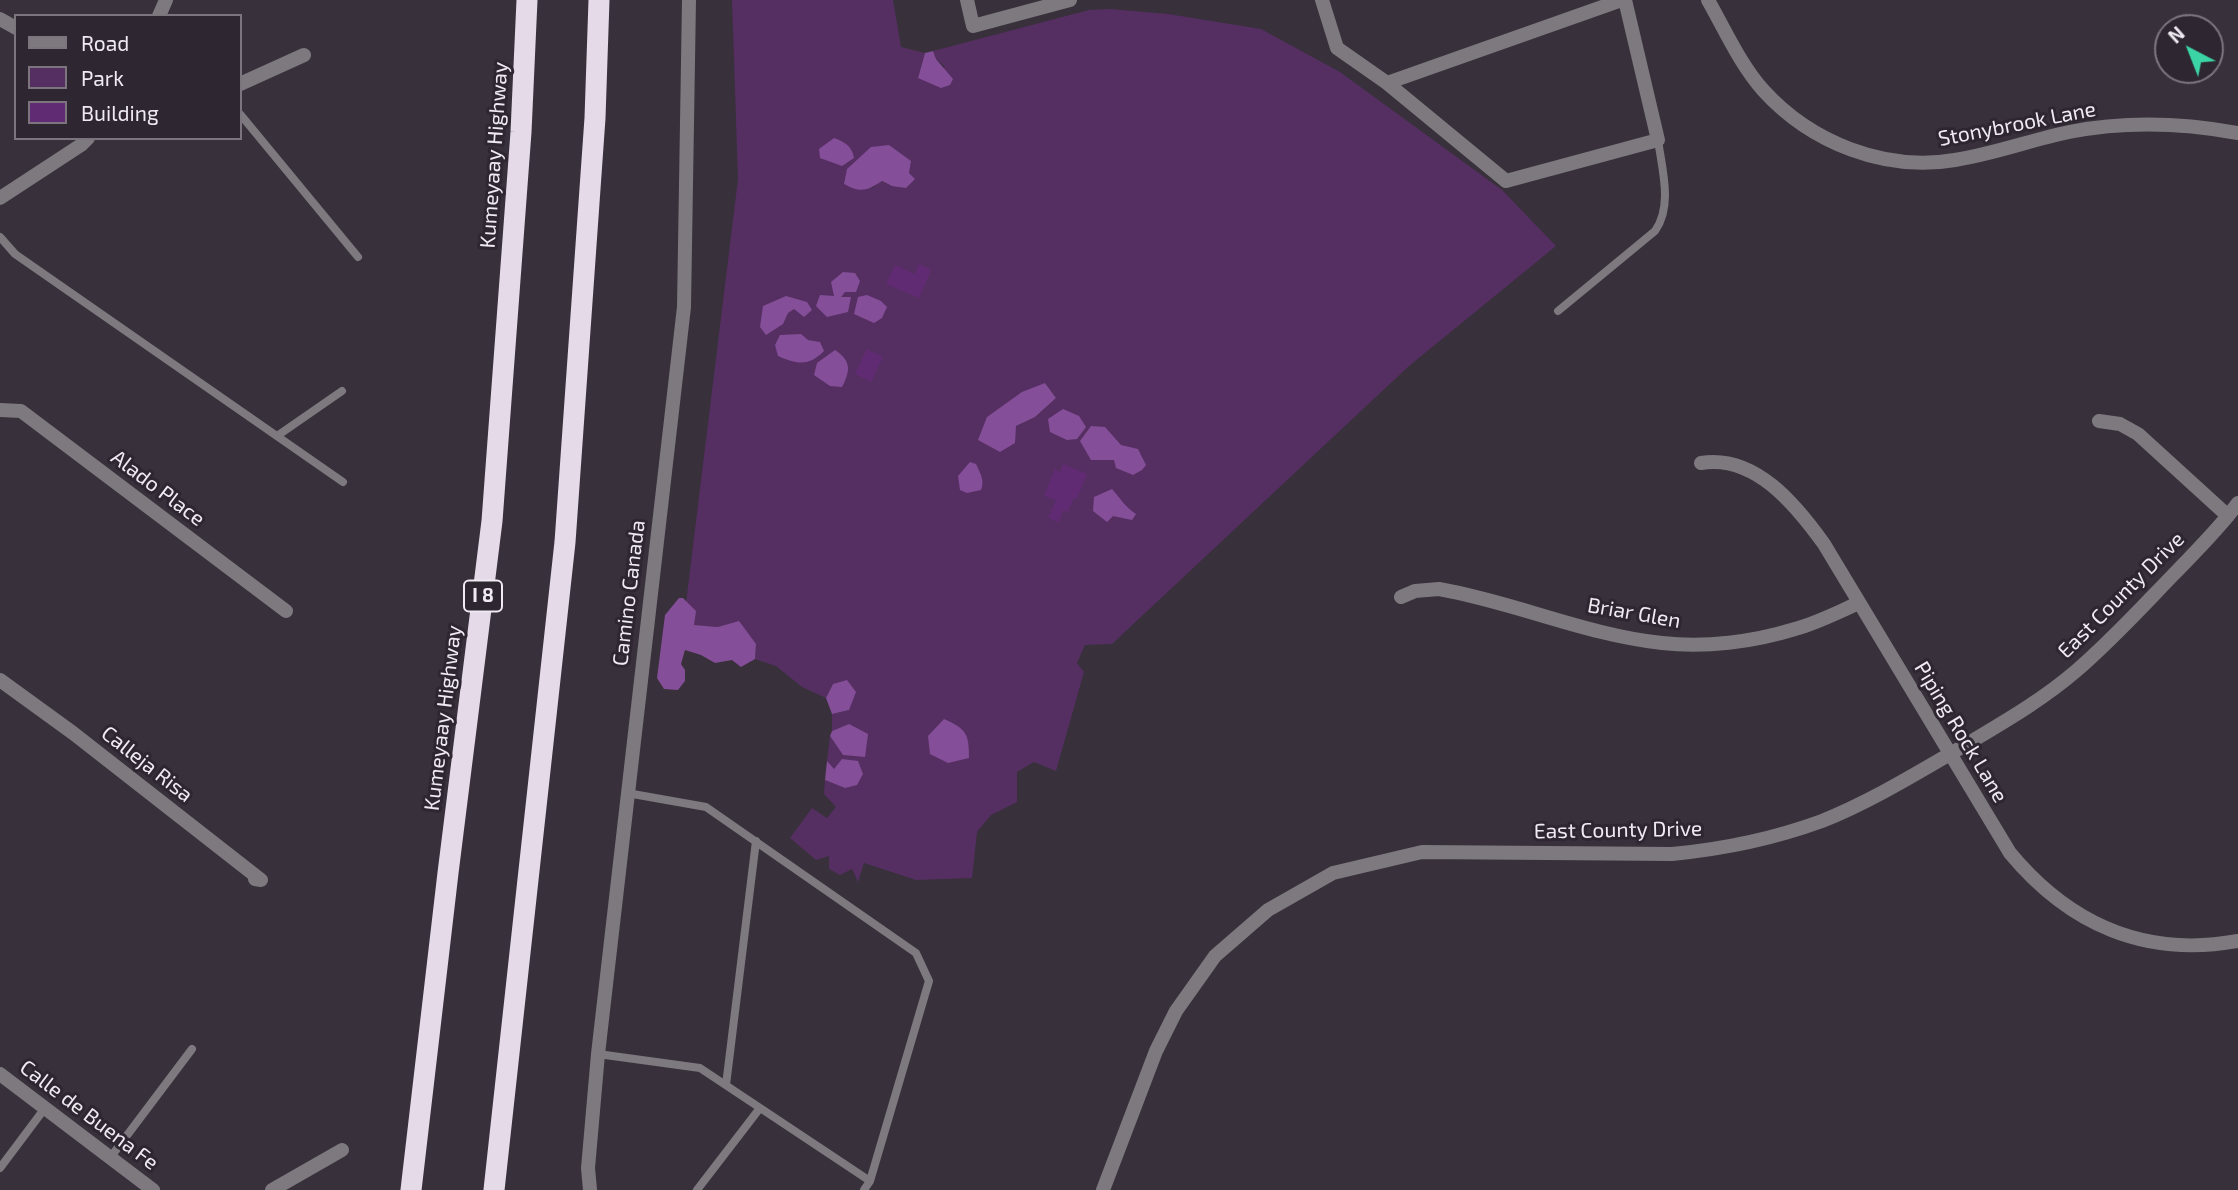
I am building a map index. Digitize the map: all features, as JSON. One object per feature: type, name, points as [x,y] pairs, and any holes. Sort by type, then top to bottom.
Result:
[{"type":"highway","name":"Kumeyaay Highway","points":[[411,1190],[492,521],[521,132],[527,0]]},
{"type":"highway","points":[[494,1190],[565,542],[595,118],[599,0]]},
{"type":"street","name":"Camino Canada","points":[[590,1190],[588,1168],[598,1054],[684,307],[689,0]]},
{"type":"street","points":[[967,0],[973,26],[1070,0]]},
{"type":"street","points":[[1322,0],[1337,48],[1387,83],[1506,181],[1658,140],[1624,0],[1387,83]]},
{"type":"street","name":"Stonybrook Lane","points":[[1708,0],[1754,79],[1782,109],[1826,139],[1879,158],[1902,162],[1953,161],[2070,132],[2123,126],[2168,125],[2238,134]]},
{"type":"street","points":[[242,83],[304,55]]},
{"type":"street","points":[[0,198],[86,140]]},
{"type":"street","name":"Alado Place","points":[[0,410],[21,411],[286,611]]},
{"type":"street","points":[[2099,421],[2120,424],[2138,434],[2228,516]]},
{"type":"street","name":"Piping Rock Lane","points":[[1701,463],[1725,461],[1742,466],[1777,490],[1797,510],[1824,544],[2010,853],[2043,889],[2062,904],[2105,928],[2151,942],[2200,946],[2238,941]]},
{"type":"street","name":"East County Drive","points":[[1103,1190],[1156,1051],[1176,1011],[1215,956],[1268,910],[1333,873],[1422,852],[1661,854],[1706,851],[1748,843],[1801,828],[1854,807],[2018,714],[2076,671],[2123,627],[2238,503]]},
{"type":"street","name":"Briar Glen","points":[[1401,597],[1415,591],[1438,589],[1621,636],[1677,644],[1717,643],[1770,636],[1797,629],[1859,603]]},
{"type":"street","name":"Calleja Risa","points":[[0,680],[261,880],[255,879]]},
{"type":"street","name":"Calle de Buena Fe","points":[[0,1074],[153,1190]]},
{"type":"street","points":[[272,1190],[342,1150]]},
{"type":"lane","points":[[242,116],[358,257]]},
{"type":"lane","points":[[1558,311],[1655,231],[1661,223],[1665,200],[1658,140]]},
{"type":"lane","points":[[0,237],[15,254],[343,482]]},
{"type":"lane","points":[[278,436],[342,391]]},
{"type":"lane","points":[[627,793],[706,807],[916,953],[929,981],[870,1181],[864,1190]]},
{"type":"lane","points":[[726,1085],[756,842]]},
{"type":"lane","points":[[110,1158],[192,1049]]},
{"type":"lane","points":[[598,1054],[700,1068],[870,1181]]},
{"type":"lane","points":[[0,1168],[45,1108]]},
{"type":"lane","points":[[697,1190],[760,1108]]},
{"type":"green space","points":[[732,0],[893,0],[901,47],[925,53],[918,77],[945,67],[936,59],[933,51],[1089,10],[1110,9],[1168,14],[1261,29],[1340,72],[1502,190],[1556,246],[1409,366],[1112,644],[1085,645],[1077,663],[1084,672],[1056,771],[1034,762],[1017,772],[1017,802],[991,815],[977,832],[972,878],[916,880],[864,863],[858,882],[852,869],[840,875],[829,869],[829,856],[816,860],[790,838],[812,808],[827,818],[836,807],[824,794],[825,780],[845,788],[827,761],[830,736],[843,755],[865,756],[849,724],[832,731],[832,714],[849,710],[833,684],[826,698],[802,687],[776,666],[755,659],[756,644],[718,627],[694,625],[686,603],[738,179]],"holes":[[[889,145],[909,173],[892,186],[881,181],[871,189]],[[1045,383],[1056,398],[1035,417],[1016,426]]]},
{"type":"shaded area","points":[[933,51],[936,59],[953,79],[950,85],[941,88],[918,78],[925,53]]},
{"type":"shaded area","points":[[834,138],[852,150],[854,158],[842,166],[820,158],[819,149]]},
{"type":"shaded area","points":[[889,145],[911,161],[909,173],[915,179],[906,188],[882,181],[863,190],[844,184],[847,169],[871,147]]},
{"type":"shaded area","points":[[843,272],[855,273],[860,281],[856,292],[845,292],[841,297],[851,297],[848,312],[827,317],[816,306],[820,295],[834,296],[831,282]]},
{"type":"shaded area","points":[[867,295],[887,307],[882,318],[874,323],[854,314],[858,297]]},
{"type":"shaded area","points":[[786,296],[807,302],[812,310],[804,317],[794,309],[788,313],[783,324],[766,335],[760,327],[763,306]]},
{"type":"shaded area","points":[[801,334],[808,340],[820,342],[824,351],[807,362],[791,361],[778,356],[775,345],[780,335]]},
{"type":"shaded area","points":[[835,350],[848,366],[842,387],[830,386],[814,375],[817,363]]},
{"type":"shaded area","points":[[1045,383],[1056,398],[1035,417],[1016,426],[1015,443],[1000,452],[978,440],[987,417],[1022,392]]},
{"type":"shaded area","points":[[1063,409],[1079,416],[1086,427],[1077,439],[1067,440],[1050,432],[1048,419]]},
{"type":"shaded area","points":[[1091,426],[1105,427],[1121,445],[1138,449],[1146,465],[1133,475],[1116,468],[1114,460],[1091,460],[1080,441]]},
{"type":"shaded area","points":[[970,462],[976,464],[982,483],[981,490],[967,493],[960,490],[958,476]]},
{"type":"shaded area","points":[[1112,489],[1136,514],[1132,520],[1113,516],[1107,522],[1093,511],[1094,497]]},
{"type":"shaded area","points":[[679,598],[683,598],[696,611],[694,625],[718,627],[739,621],[756,644],[755,659],[741,667],[732,660],[715,663],[685,650],[681,664],[685,670],[685,681],[678,690],[664,689],[657,678],[665,615]]},
{"type":"shaded area","points":[[847,680],[856,692],[849,710],[832,714],[826,698],[833,684]]},
{"type":"shaded area","points":[[944,719],[965,733],[969,758],[948,763],[930,754],[928,736]]},
{"type":"shaded area","points":[[849,724],[868,734],[865,757],[843,755],[830,736],[832,731]]},
{"type":"shaded area","points":[[842,759],[858,761],[863,774],[857,785],[845,788],[825,780],[827,761],[834,769]]},
{"type":"building","points":[[919,264],[931,270],[919,298],[886,284],[895,265],[915,274]]},
{"type":"building","points":[[867,349],[883,357],[871,382],[855,374]]},
{"type":"building","points":[[1063,464],[1087,474],[1077,499],[1074,498],[1068,512],[1063,510],[1059,522],[1048,518],[1056,500],[1044,496],[1055,469],[1060,472]]}]
